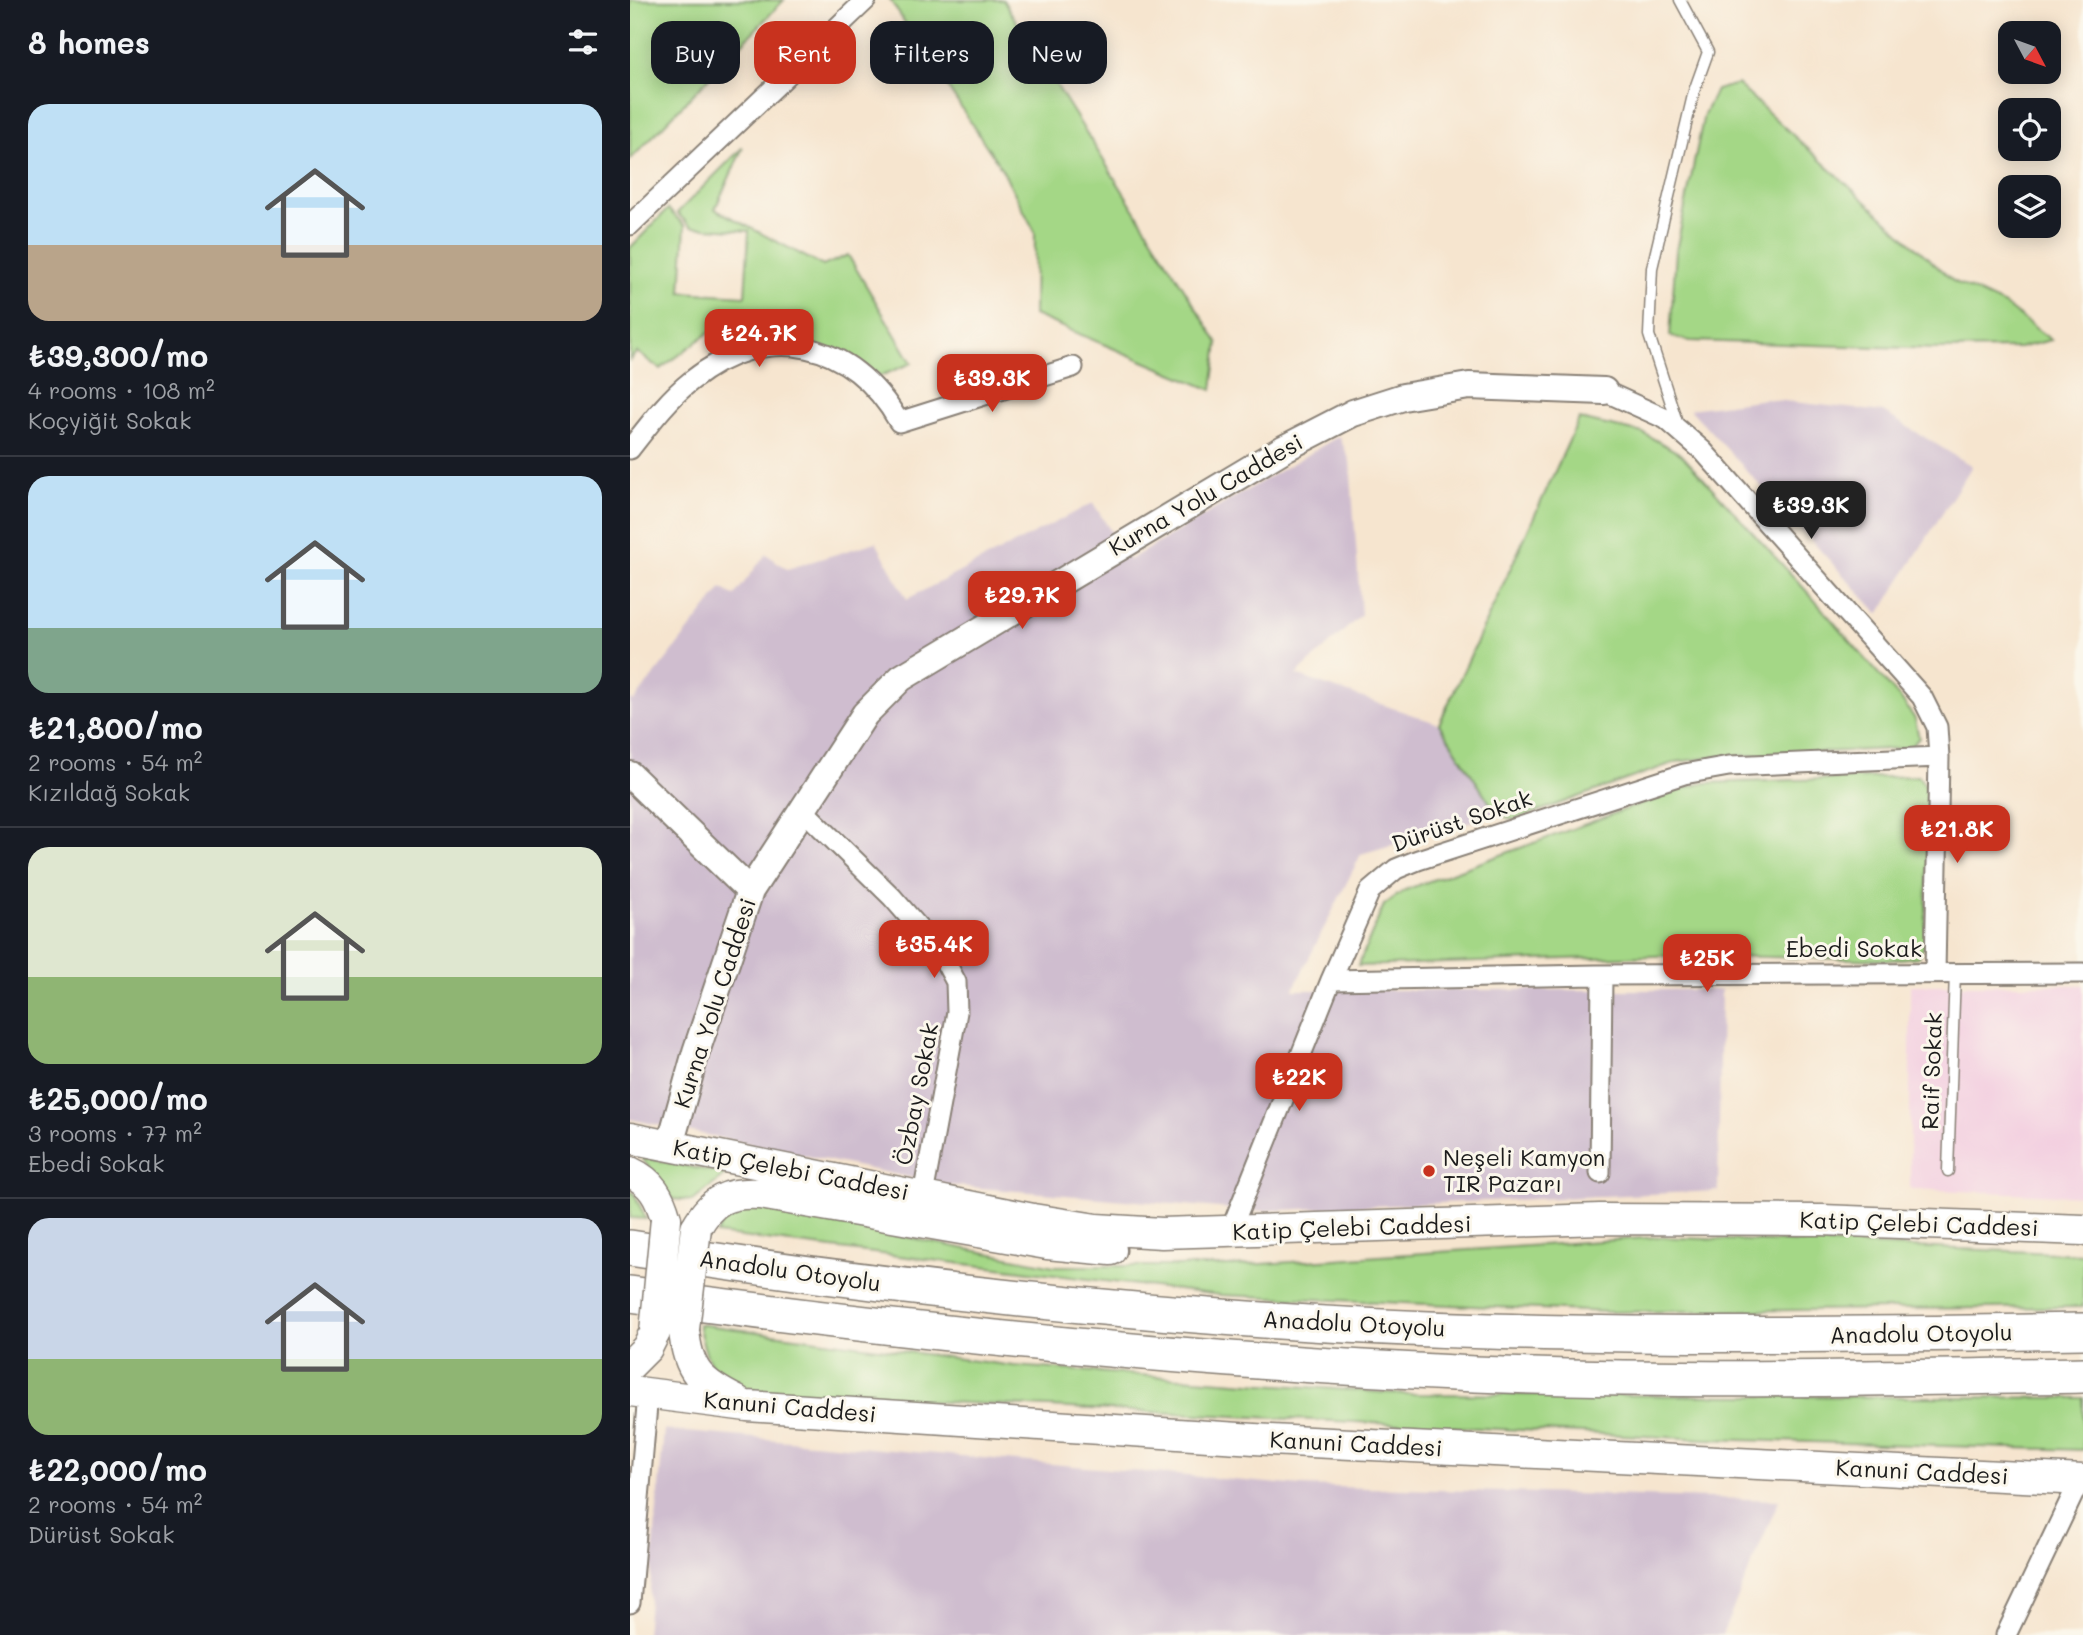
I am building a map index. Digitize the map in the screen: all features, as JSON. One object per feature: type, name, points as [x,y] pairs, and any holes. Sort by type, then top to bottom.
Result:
[{"type":"highway","name":"Anadolu Otoyolu","points":[[630,1248],[814,1276],[1064,1303],[1290,1321],[1487,1331],[1706,1336],[2083,1331]]},
{"type":"highway","name":"Anadolu Otoyolu","points":[[630,1294],[791,1316],[1034,1343],[1298,1364],[1478,1374],[1702,1380],[2083,1375]]},
{"type":"main road","name":"Katip Çelebi Caddesi","points":[[630,1138],[1096,1229],[1162,1233],[1230,1232],[1600,1219],[1822,1220],[2083,1230]]},
{"type":"main road","points":[[630,1172],[651,1186],[660,1199],[666,1219],[654,1332],[647,1348],[630,1365]]},
{"type":"main road","points":[[747,1406],[716,1391],[690,1365],[684,1329],[696,1228],[706,1209],[723,1196],[739,1193],[899,1216],[1046,1244],[1158,1254],[1295,1248],[1600,1219]]},
{"type":"main road","name":"Kanuni Caddesi","points":[[639,1393],[747,1406],[1270,1440],[2081,1480]]},
{"type":"street","points":[[630,225],[866,0]]},
{"type":"street","points":[[630,449],[671,398],[692,380],[718,364],[771,344],[808,348],[844,363],[862,374],[883,395],[899,422],[1073,367]]},
{"type":"street","name":"Kurna Yolu Caddesi","points":[[670,1145],[696,1052],[750,891],[865,714],[901,678],[949,646],[1319,429],[1379,404],[1441,389],[1469,386],[1604,391]]},
{"type":"street","points":[[1604,391],[1649,408],[1681,430],[1703,451],[1923,697],[1937,727],[1939,757],[1935,973]]},
{"type":"street","name":"Dürüst Sokak","points":[[1230,1232],[1331,980],[1370,891],[1388,874],[1418,860],[1700,770],[1730,766],[1939,757]]},
{"type":"street","points":[[630,775],[750,891]]},
{"type":"street","name":"Özbay Sokak","points":[[802,809],[929,938],[956,982],[957,1012],[923,1195]]},
{"type":"street","name":"Ebedi Sokak","points":[[1331,980],[1602,975],[2083,973]]},
{"type":"street","points":[[1600,1173],[1602,975]]},
{"type":"street","points":[[630,1603],[639,1393]]},
{"type":"street","points":[[2006,1635],[2081,1480]]},
{"type":"lane","points":[[1680,0],[1708,52],[1694,91],[1651,268],[1649,335],[1681,430]]},
{"type":"lane","name":"Raif Sokak","points":[[1948,1171],[1955,973]]},
{"type":"shaded area","points":[[1766,399],[1883,412],[1972,466],[1879,614],[1690,409]]},
{"type":"shaded area","points":[[1339,436],[1350,461],[1361,615],[1296,675],[1445,726],[1497,814],[1361,854],[1293,990],[1721,990],[1718,1191],[1255,1211],[946,1185],[630,1119],[630,699],[634,701],[722,588],[734,596],[766,554],[787,569],[876,542],[907,599],[1093,503],[1129,560]]},
{"type":"shaded area","points":[[1910,985],[2083,985],[2083,1196],[1910,1189]]},
{"type":"shaded area","points":[[664,1430],[1301,1486],[1779,1500],[1722,1635],[646,1635]]},
{"type":"green space","points":[[630,0],[784,0],[764,21],[754,21],[754,31],[740,46],[740,21],[651,21],[651,84],[703,84],[630,160]]},
{"type":"green space","points":[[890,0],[1003,0],[1016,21],[1008,21],[1008,84],[1056,84],[1218,343],[1212,390],[1034,315],[1035,232],[1003,171],[946,84],[994,84],[994,21],[904,21]]},
{"type":"green space","points":[[1737,84],[1953,281],[2005,305],[2051,340],[2019,348],[1939,349],[1690,341],[1670,336],[1676,251],[1704,114],[1716,90]]},
{"type":"green space","points":[[743,147],[715,209],[823,266],[848,255],[912,363],[873,379],[862,365],[747,345],[722,323],[660,369],[637,352],[630,360],[630,248],[668,209],[685,226],[681,292],[745,296],[749,231],[691,227],[677,213]]},
{"type":"green space","points":[[1579,419],[1643,433],[1681,454],[1811,596],[1904,703],[1915,719],[1919,738],[1910,748],[1715,757],[1676,762],[1514,820],[1497,814],[1439,724]]},
{"type":"green space","points":[[1918,776],[1930,791],[1925,944],[1919,957],[1890,960],[1683,955],[1358,966],[1384,905],[1405,890],[1684,788],[1704,783]]},
{"type":"green space","points":[[641,1157],[726,1174],[693,1201],[673,1199]]},
{"type":"green space","points":[[630,1191],[634,1193],[646,1219],[630,1218]]},
{"type":"green space","points":[[748,1206],[1054,1266],[1233,1266],[1658,1237],[2083,1254],[2083,1307],[1607,1312],[1220,1295],[716,1234],[725,1219]]},
{"type":"green space","points":[[698,1324],[1014,1366],[1404,1394],[2083,1398],[2083,1450],[1704,1439],[761,1393],[733,1382],[716,1370],[706,1353]]},
{"type":"place","name":"Neşeli Kamyon TIR Pazarı","points":[[1429,1171]]}]
